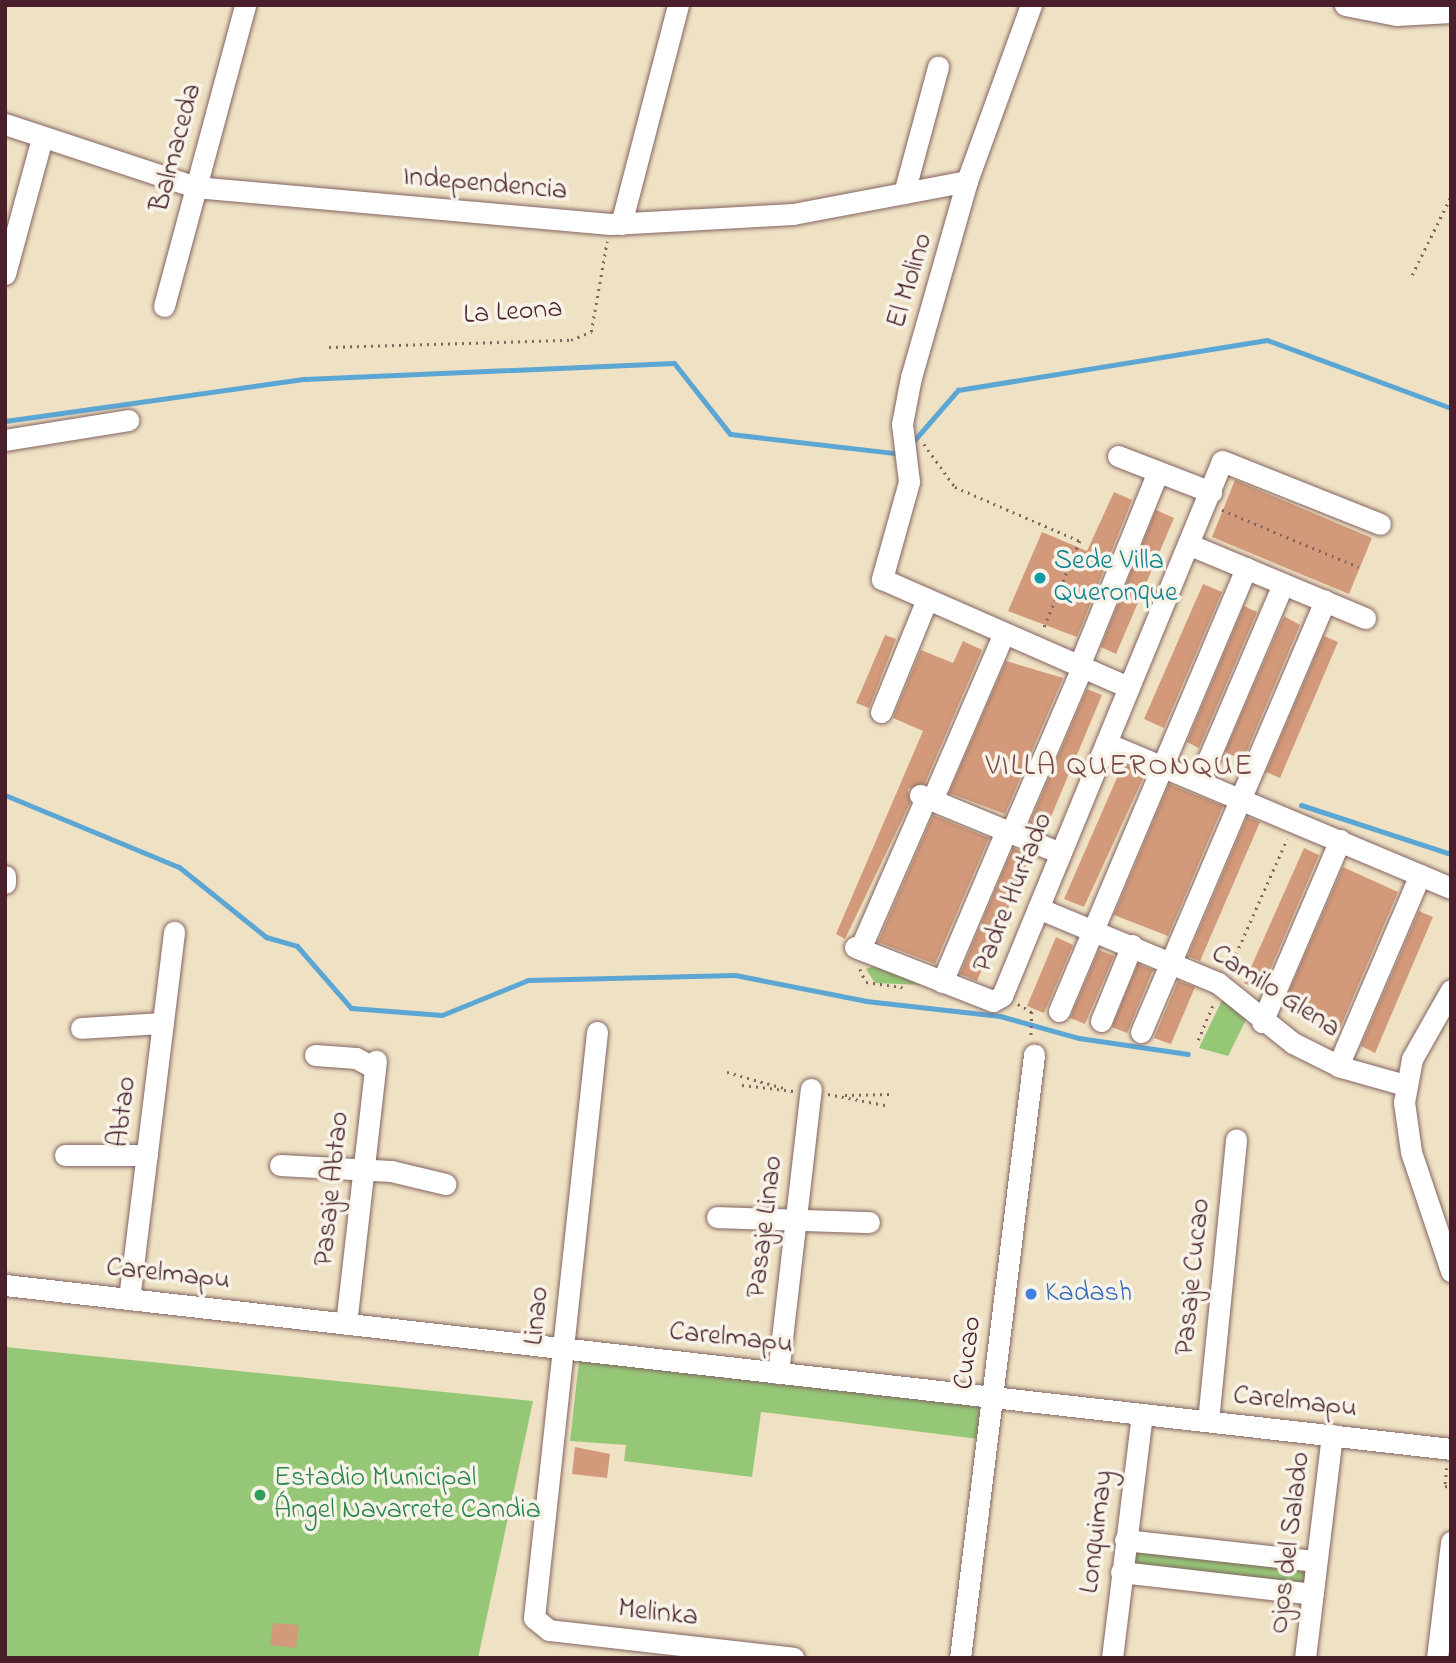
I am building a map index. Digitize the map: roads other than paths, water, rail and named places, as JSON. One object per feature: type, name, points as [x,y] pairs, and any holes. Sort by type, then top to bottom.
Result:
[{"type":"street","name":"Balmaceda","points":[[164,306],[245,5]]},
{"type":"street","points":[[615,224],[678,5]]},
{"type":"street","name":"El Molino","points":[[927,599],[882,579],[909,482],[905,451],[911,377],[967,181],[1031,5]]},
{"type":"street","points":[[1345,5],[1396,15],[1439,10]]},
{"type":"street","points":[[904,193],[938,68]]},
{"type":"street","name":"Independencia","points":[[5,124],[195,187],[615,224],[750,219],[967,181]]},
{"type":"street","points":[[5,274],[42,138]]},
{"type":"street","points":[[5,440],[128,420]]},
{"type":"street","points":[[1118,456],[1158,471],[1208,497]]},
{"type":"street","name":"Padre Hurtado","points":[[942,982],[993,1001],[1002,996],[1222,461],[1380,524]]},
{"type":"street","points":[[1004,633],[924,797],[858,948],[942,982],[1080,666],[1158,471]]},
{"type":"street","points":[[1188,544],[1365,618]]},
{"type":"street","points":[[1059,1011],[1159,764],[1246,568]]},
{"type":"street","points":[[1199,781],[1283,584]]},
{"type":"street","points":[[881,712],[927,599],[1128,687]]},
{"type":"street","points":[[1141,1032],[1169,960],[1325,601]]},
{"type":"street","points":[[1106,743],[1451,888]]},
{"type":"street","points":[[924,797],[1060,853]]},
{"type":"street","points":[[1262,1021],[1340,840]]},
{"type":"street","points":[[1338,1066],[1420,875]]},
{"type":"street","points":[[5,876],[5,883]]},
{"type":"street","name":"Camilo Glena","points":[[1038,908],[1169,960],[1221,986],[1262,1021],[1338,1066],[1405,1085]]},
{"type":"street","name":"Abtao","points":[[129,1299],[174,932]]},
{"type":"street","points":[[1101,1021],[1132,946]]},
{"type":"street","points":[[1451,990],[1412,1059],[1405,1085],[1410,1152],[1451,1271]]},
{"type":"street","points":[[81,1021],[163,1024]]},
{"type":"street","name":"Linao","points":[[531,1606],[563,1348],[597,1032]]},
{"type":"street","name":"Pasaje Abtao","points":[[315,1055],[376,1064],[346,1324]]},
{"type":"street","name":"Cucao","points":[[960,1658],[1034,1055]]},
{"type":"street","name":"Pasaje Linao","points":[[778,1373],[795,1221],[804,1091]]},
{"type":"street","name":"Pasaje Cucao","points":[[1208,1421],[1236,1139]]},
{"type":"street","points":[[65,1148],[146,1155]]},
{"type":"street","points":[[281,1159],[446,1178]]},
{"type":"street","points":[[718,1210],[795,1221],[868,1227]]},
{"type":"street","name":"Carelmapu","points":[[5,1285],[1451,1449]]},
{"type":"street","name":"Lonquimay","points":[[1112,1658],[1142,1414]]},
{"type":"street","name":"Ojos del Salado","points":[[1305,1658],[1332,1435]]},
{"type":"street","points":[[1125,1540],[1317,1561]]},
{"type":"street","points":[[1437,1658],[1451,1542]]},
{"type":"street","points":[[1121,1572],[1313,1594]]},
{"type":"street","name":"Melinka","points":[[531,1606],[536,1623],[549,1630],[634,1649],[793,1658]]},
{"type":"waterway","points":[[911,444],[958,390],[1267,340],[1451,408]]},
{"type":"waterway","points":[[5,421],[305,379],[674,363],[730,434],[902,454]]},
{"type":"waterway","points":[[5,795],[179,867],[266,937],[297,946],[351,1008],[442,1015],[528,980],[735,975],[866,1001],[1000,1016],[1079,1038],[1188,1054]]},
{"type":"waterway","points":[[1301,805],[1451,854]]},
{"type":"place","name":"Sede Villa Queronque","points":[[1040,578]]},
{"type":"place","name":"Kadash","points":[[1031,1294]]},
{"type":"place","name":"Estadio Municipal Ángel Navarrete Candia","points":[[260,1495]]},
{"type":"district","name":"VILLA QUERONQUE","points":[[1120,767]]}]
